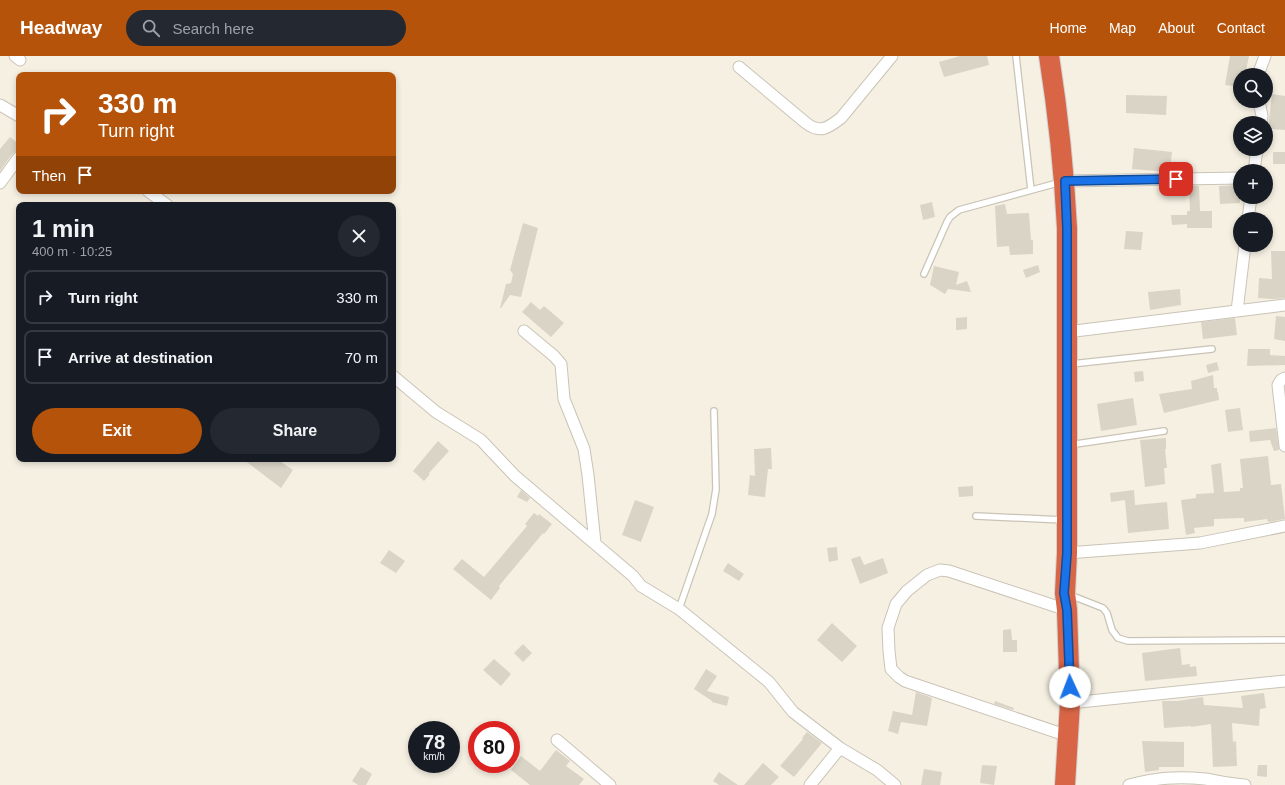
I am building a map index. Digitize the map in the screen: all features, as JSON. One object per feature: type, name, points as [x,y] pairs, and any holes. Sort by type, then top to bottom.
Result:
[{"type":"highway","points":[[1049,56],[1056,98],[1065,181],[1067,228],[1066,602],[1070,703],[1065,785]]},
{"type":"street","points":[[739,67],[813,129],[819,130],[831,125],[841,118],[892,56]]},
{"type":"street","points":[[1261,68],[1265,56]]},
{"type":"street","points":[[0,104],[16,114]]},
{"type":"street","points":[[0,183],[16,162]]},
{"type":"street","points":[[1065,181],[1233,178]]},
{"type":"street","points":[[152,194],[163,202]]},
{"type":"street","points":[[1237,311],[1244,252]]},
{"type":"street","points":[[1067,332],[1285,305]]},
{"type":"street","points":[[524,331],[554,356],[561,364],[564,399],[584,449],[588,475],[594,543]]},
{"type":"street","points":[[1285,378],[1281,380],[1278,385],[1285,446]]},
{"type":"street","points":[[396,379],[436,412],[481,440],[515,476],[633,576],[641,586],[679,609],[768,682],[793,712],[840,748],[877,770],[895,785]]},
{"type":"street","points":[[1067,553],[1200,543],[1285,526]]},
{"type":"street","points":[[1066,602],[950,571],[940,570],[927,575],[907,591],[896,604],[888,628],[888,651],[891,669],[905,681],[1068,736]]},
{"type":"street","points":[[1070,703],[1285,681]]},
{"type":"street","points":[[557,740],[610,785]]},
{"type":"street","points":[[810,785],[840,748]]},
{"type":"street","points":[[1129,785],[1152,779],[1167,778],[1204,779],[1245,785]]},
{"type":"lane","points":[[1016,56],[1032,190]]},
{"type":"lane","points":[[924,274],[946,222],[959,210],[1065,181]]},
{"type":"lane","points":[[1067,365],[1212,349]]},
{"type":"lane","points":[[679,609],[712,514],[716,489],[714,411]]},
{"type":"lane","points":[[1067,445],[1164,431]]},
{"type":"lane","points":[[976,516],[1067,520]]},
{"type":"lane","points":[[1066,602],[1103,608],[1107,613],[1112,630],[1118,638],[1128,641],[1285,640]]},
{"type":"building","points":[[960,56],[987,56],[989,65],[944,77],[939,62]]},
{"type":"building","points":[[1230,56],[1249,56],[1246,68],[1233,68],[1233,86],[1225,85]]},
{"type":"building","points":[[1273,94],[1285,96],[1285,130],[1273,129],[1273,116],[1269,116],[1270,108],[1273,108]]},
{"type":"building","points":[[1126,95],[1167,96],[1166,115],[1126,113]]},
{"type":"building","points":[[10,137],[16,142],[16,152],[13,153],[0,171],[0,149]]},
{"type":"building","points":[[1134,148],[1172,152],[1170,172],[1132,169]]},
{"type":"building","points":[[1273,152],[1285,152],[1285,164],[1273,164]]},
{"type":"building","points":[[1233,185],[1233,203],[1220,204],[1219,186]]},
{"type":"building","points":[[1189,186],[1199,186],[1200,211],[1212,211],[1212,228],[1187,228],[1187,224],[1172,225],[1171,215],[1187,215],[1187,211],[1190,211]]},
{"type":"building","points":[[932,202],[935,217],[923,220],[920,205]]},
{"type":"building","points":[[1005,204],[1007,214],[1029,213],[1031,240],[1033,240],[1033,254],[1010,255],[1009,246],[997,247],[995,206]]},
{"type":"building","points":[[523,223],[538,228],[521,297],[510,295],[500,308],[506,284],[511,283],[513,274],[510,270]]},
{"type":"building","points":[[1126,231],[1143,232],[1141,250],[1124,249]]},
{"type":"building","points":[[1285,251],[1285,298],[1258,298],[1259,278],[1272,279],[1271,252]]},
{"type":"building","points":[[1038,265],[1040,272],[1026,278],[1023,270]]},
{"type":"building","points":[[934,266],[959,272],[956,285],[967,281],[971,292],[948,289],[945,294],[930,285]]},
{"type":"building","points":[[1180,289],[1181,305],[1150,310],[1148,292]]},
{"type":"building","points":[[531,302],[540,310],[544,306],[564,323],[551,337],[522,312]]},
{"type":"building","points":[[1276,316],[1285,317],[1285,341],[1274,339]]},
{"type":"building","points":[[967,317],[967,329],[956,330],[956,318]]},
{"type":"building","points":[[1235,318],[1237,335],[1203,339],[1201,322]]},
{"type":"building","points":[[1248,349],[1270,349],[1270,355],[1285,356],[1285,365],[1247,366]]},
{"type":"building","points":[[1217,362],[1219,370],[1208,373],[1206,365]]},
{"type":"building","points":[[1143,371],[1144,381],[1135,382],[1134,372]]},
{"type":"building","points":[[1213,375],[1214,388],[1217,388],[1219,400],[1164,413],[1159,394],[1192,389],[1191,381]]},
{"type":"building","points":[[1133,398],[1137,425],[1101,431],[1097,404]]},
{"type":"building","points":[[1240,408],[1243,430],[1228,432],[1225,410]]},
{"type":"building","points":[[1276,428],[1279,450],[1274,451],[1270,440],[1250,442],[1249,431]]},
{"type":"building","points":[[1166,438],[1165,449],[1167,468],[1164,468],[1165,484],[1145,487],[1140,440]]},
{"type":"building","points":[[438,441],[449,451],[429,473],[430,474],[424,481],[413,471]]},
{"type":"building","points":[[771,448],[772,469],[768,469],[765,497],[748,495],[750,475],[755,476],[754,449]]},
{"type":"building","points":[[1268,456],[1271,485],[1281,484],[1285,519],[1268,522],[1267,519],[1244,522],[1244,518],[1214,519],[1214,526],[1194,528],[1195,533],[1186,535],[1181,500],[1196,498],[1196,494],[1214,493],[1211,465],[1221,463],[1224,492],[1240,491],[1240,488],[1243,488],[1240,459]]},
{"type":"building","points":[[247,462],[281,462],[293,470],[281,488]]},
{"type":"building","points":[[973,486],[973,496],[959,497],[958,487]]},
{"type":"building","points":[[521,490],[530,498],[527,502],[517,497]]},
{"type":"building","points":[[1134,490],[1135,505],[1167,502],[1169,529],[1128,533],[1125,500],[1111,502],[1110,493]]},
{"type":"building","points":[[635,500],[654,507],[641,542],[622,535]]},
{"type":"building","points":[[534,513],[538,516],[539,514],[552,524],[499,586],[500,588],[491,600],[453,569],[462,559],[484,577],[527,526],[525,524]]},
{"type":"building","points":[[837,547],[838,560],[829,562],[827,548]]},
{"type":"building","points":[[389,550],[405,561],[396,573],[380,563]]},
{"type":"building","points":[[860,556],[864,565],[883,558],[888,573],[860,584],[851,559]]},
{"type":"building","points":[[728,563],[744,574],[739,581],[723,571]]},
{"type":"building","points":[[832,623],[857,646],[842,662],[817,640]]},
{"type":"building","points":[[1011,629],[1012,640],[1017,640],[1017,652],[1003,652],[1003,630]]},
{"type":"building","points":[[523,644],[532,653],[523,662],[514,653]]},
{"type":"building","points":[[1180,648],[1182,665],[1190,664],[1190,667],[1196,666],[1197,676],[1145,681],[1142,653]]},
{"type":"building","points":[[494,659],[511,674],[501,686],[483,670]]},
{"type":"building","points":[[706,669],[717,676],[707,691],[729,697],[727,706],[712,702],[694,689]]},
{"type":"building","points":[[916,692],[932,698],[927,726],[901,722],[898,734],[888,731],[893,711],[912,715]]},
{"type":"building","points":[[1264,693],[1266,708],[1260,709],[1259,726],[1232,723],[1233,742],[1236,741],[1237,766],[1213,767],[1211,724],[1191,727],[1164,728],[1162,701],[1178,701],[1203,697],[1204,705],[1243,708],[1241,696]]},
{"type":"building","points":[[995,701],[1014,708],[1013,710],[994,704]]},
{"type":"building","points":[[807,732],[822,743],[794,777],[780,766],[803,739],[802,738]]},
{"type":"building","points":[[1142,741],[1184,742],[1184,767],[1159,767],[1159,770],[1145,772]]},
{"type":"building","points":[[556,750],[570,761],[566,766],[584,779],[579,785],[530,785],[515,773],[520,773],[521,756],[540,771]]},
{"type":"building","points":[[763,763],[779,777],[771,785],[744,785]]},
{"type":"building","points":[[982,765],[997,766],[994,785],[980,783]]},
{"type":"building","points":[[1258,765],[1267,765],[1267,777],[1257,776]]},
{"type":"building","points":[[361,767],[372,774],[366,785],[358,785],[352,781]]},
{"type":"building","points":[[924,769],[942,772],[940,785],[921,785]]},
{"type":"building","points":[[719,772],[738,785],[719,785],[713,781]]},
{"type":"route","points":[[1070,687],[1067,610],[1064,593],[1067,553],[1067,228],[1065,181],[1176,179]]}]
